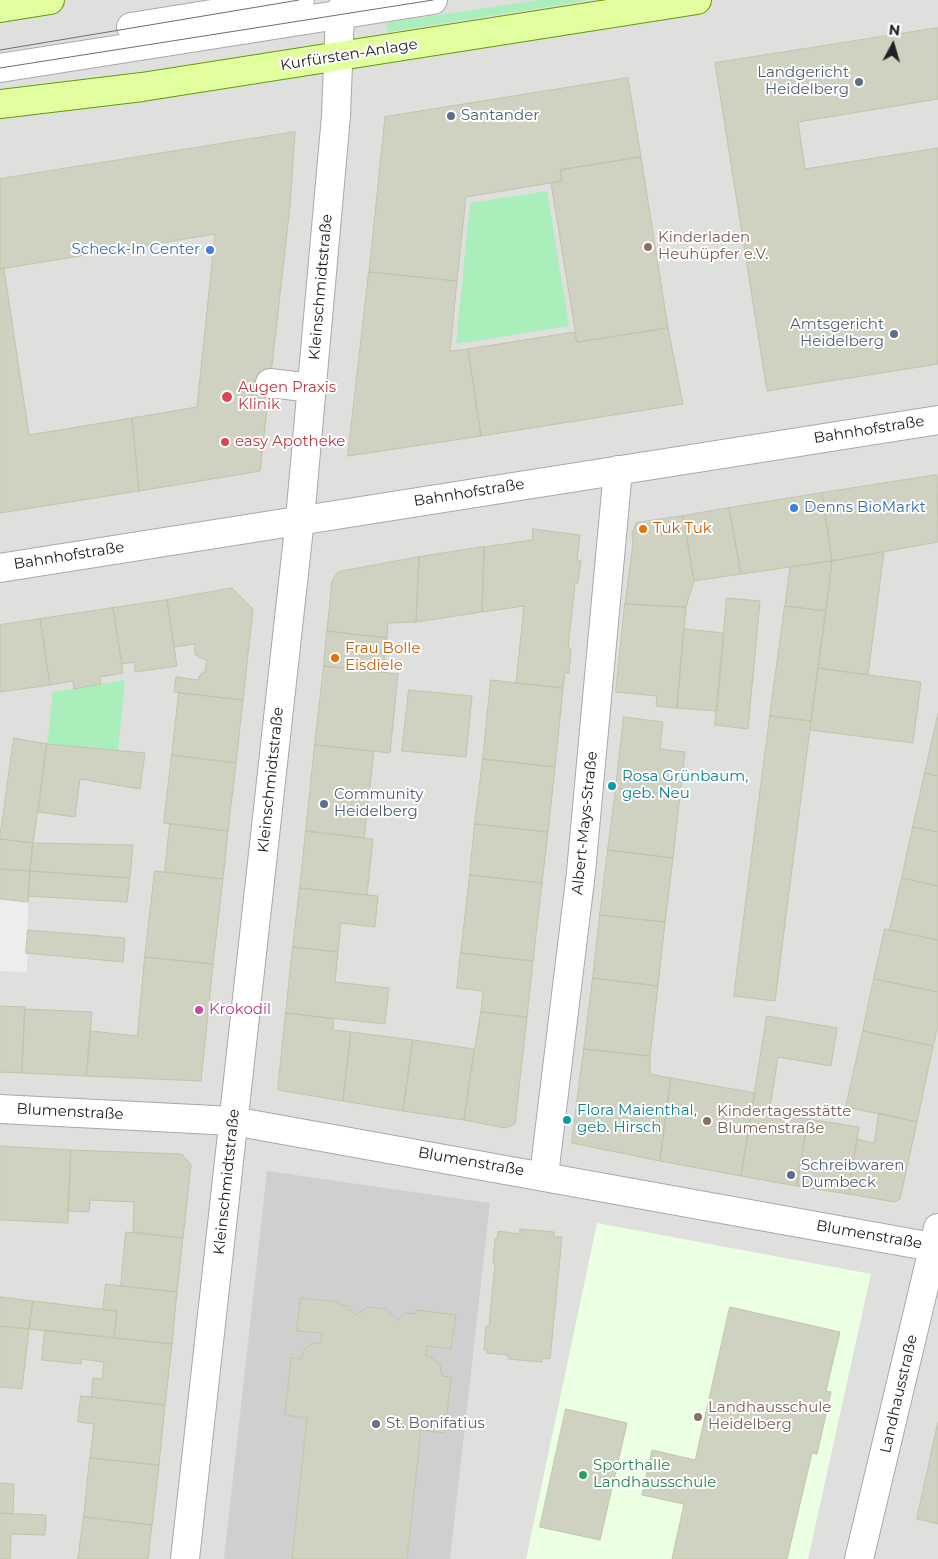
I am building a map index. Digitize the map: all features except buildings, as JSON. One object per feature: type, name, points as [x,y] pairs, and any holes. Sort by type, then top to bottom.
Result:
[{"type":"main road","points":[[0,8],[50,0]]},
{"type":"main road","name":"Kurfürsten-Anlage","points":[[0,104],[142,87],[697,0]]},
{"type":"street","points":[[0,50],[300,0]]},
{"type":"street","points":[[0,68],[343,7],[434,0]]},
{"type":"street","name":"Kleinschmidtstraße","points":[[185,1559],[300,519],[336,116],[343,7]]},
{"type":"street","points":[[270,383],[312,388]]},
{"type":"street","name":"Bahnhofstraße","points":[[0,568],[300,519],[938,420]]},
{"type":"street","name":"Albert-Mays-Straße","points":[[544,1175],[581,872],[618,470]]},
{"type":"street","name":"Blumenstraße","points":[[0,1109],[233,1121],[937,1241]]},
{"type":"street","name":"Landhausstraße","points":[[858,1559],[937,1241]]},
{"type":"shaded area","points":[[0,0],[938,0],[938,1559],[0,1559]]},
{"type":"shaded area","points":[[0,899],[28,902],[27,972],[0,971]]},
{"type":"shaded area","points":[[267,1171],[490,1203],[450,1559],[224,1559]]},
{"type":"shaded area","name":"Landhausschule Heidelberg","points":[[597,1223],[871,1274],[808,1559],[526,1559]]},
{"type":"green space","points":[[538,0],[590,0],[388,32],[386,23]]},
{"type":"green space","points":[[547,191],[569,326],[456,344],[470,203]]},
{"type":"green space","points":[[125,680],[118,750],[47,744],[52,699],[51,692]]},
{"type":"tram line","points":[[0,50],[299,0]]},
{"type":"tram line","points":[[0,68],[433,0]]},
{"type":"place","name":"Landgericht Heidelberg","points":[[859,82]]},
{"type":"place","name":"Santander","points":[[451,116]]},
{"type":"place","name":"Kinderladen Heuhüpfer e.V.","points":[[648,247]]},
{"type":"place","name":"Scheck-In Center","points":[[210,250]]},
{"type":"place","name":"Amtsgericht Heidelberg","points":[[894,334]]},
{"type":"place","name":"Augen Praxis Klinik","points":[[227,397]]},
{"type":"place","name":"easy Apotheke","points":[[225,442]]},
{"type":"place","name":"Denns BioMarkt","points":[[794,508]]},
{"type":"place","name":"Tuk Tuk","points":[[643,529]]},
{"type":"place","name":"Frau Bolle Eisdiele","points":[[335,658]]},
{"type":"place","name":"Rosa Grünbaum, geb. Neu","points":[[612,786]]},
{"type":"place","name":"Community Heidelberg","points":[[324,804]]},
{"type":"place","name":"Krokodil","points":[[199,1010]]},
{"type":"place","name":"Flora Maienthal, geb. Hirsch","points":[[567,1120]]},
{"type":"place","name":"Kindertagesstätte Blumenstraße","points":[[707,1121]]},
{"type":"place","name":"Schreibwaren Dumbeck","points":[[791,1175]]},
{"type":"place","name":"Landhausschule Heidelberg","points":[[698,1417]]},
{"type":"place","name":"St. Bonifatius","points":[[376,1424]]},
{"type":"place","name":"Sporthalle Landhausschule","points":[[583,1475]]}]
